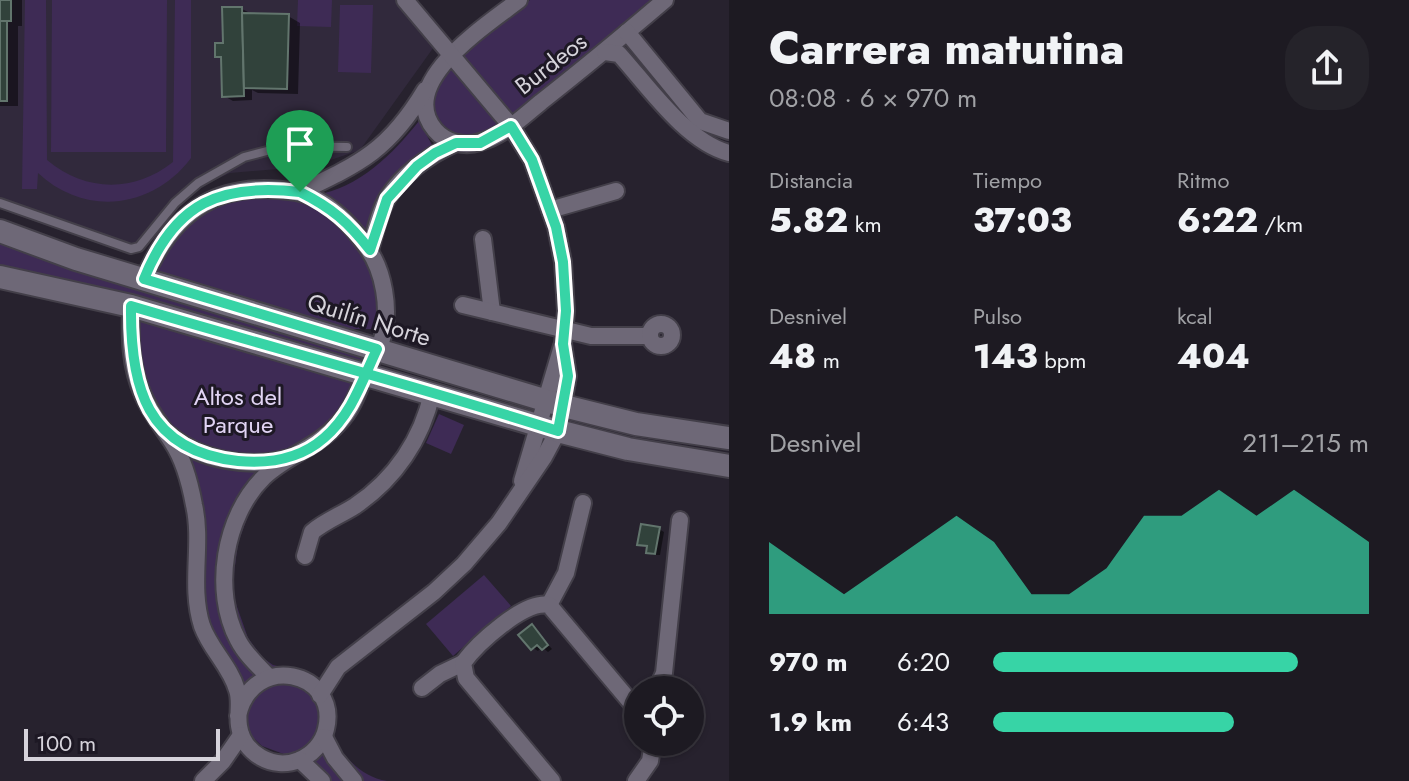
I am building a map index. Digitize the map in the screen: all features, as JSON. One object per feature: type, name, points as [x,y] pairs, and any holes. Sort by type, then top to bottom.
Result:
[{"type":"street","points":[[320,695],[336,670],[434,592],[464,564],[499,523],[519,490],[568,376],[563,337],[566,311],[563,262],[550,210],[532,160],[511,126],[405,0]]},
{"type":"street","points":[[300,192],[358,165],[396,133],[451,55],[519,0]]},
{"type":"street","name":"Burdeos","points":[[370,250],[387,199],[417,166],[456,143],[480,143],[511,126],[665,0]]},
{"type":"street","points":[[627,32],[700,121],[729,131]]},
{"type":"street","points":[[605,52],[619,54],[691,133],[711,147],[729,153]]},
{"type":"street","points":[[430,82],[425,98],[428,118],[439,134],[456,143]]},
{"type":"street","points":[[144,279],[163,241],[176,224],[201,204],[231,192],[252,189],[300,192],[325,205],[350,224],[370,250],[384,289],[384,330],[350,410],[323,439],[265,476],[247,499],[233,532],[225,568],[225,605],[231,625],[246,652],[269,677]]},
{"type":"street","points":[[550,210],[616,191]]},
{"type":"street","name":"Quilín Norte","points":[[0,231],[76,259],[555,403],[636,424],[729,438]]},
{"type":"street","points":[[483,239],[492,312]]},
{"type":"street","points":[[0,277],[131,306],[628,449],[729,466]]},
{"type":"street","points":[[463,305],[563,337],[650,336]]},
{"type":"street","points":[[131,306],[133,365],[143,396],[174,444],[188,480],[195,507],[195,585],[200,616],[210,644],[236,686],[238,716],[241,735],[252,751],[269,761],[300,760],[324,737],[327,711],[320,695],[305,681],[294,676],[269,677],[251,688],[238,716]]},
{"type":"street","points":[[305,556],[312,532],[369,495],[399,465],[423,425],[432,393]]},
{"type":"street","points":[[158,422],[185,446],[214,457],[248,462],[278,461],[299,454]]},
{"type":"street","points":[[549,605],[566,573],[583,503]]},
{"type":"street","points":[[663,676],[680,520]]},
{"type":"street","points":[[422,688],[440,674],[463,663],[473,649],[510,619],[544,604],[549,605],[624,691]]},
{"type":"street","points":[[463,663],[466,678],[473,689],[552,781]]},
{"type":"street","points":[[305,681],[336,670]]},
{"type":"street","points":[[203,781],[223,761],[241,735]]},
{"type":"street","points":[[324,737],[335,758],[354,781]]},
{"type":"street","points":[[223,761],[252,751]]},
{"type":"street","points":[[636,781],[651,756]]},
{"type":"street","points":[[300,760],[322,781]]},
{"type":"lane","points":[[300,192],[303,146]]},
{"type":"lane","points":[[0,203],[131,249],[139,247],[175,203],[198,183],[244,157],[266,149],[347,147]]},
{"type":"shaded area","points":[[0,0],[398,0],[436,44],[360,150],[313,166],[230,173],[174,199],[128,254],[0,209]]},
{"type":"green space","points":[[25,0],[46,0],[47,160],[77,178],[110,185],[142,179],[173,162],[175,0],[191,0],[191,158],[175,175],[158,188],[118,201],[97,201],[76,196],[38,173],[37,189],[22,189]]},
{"type":"green space","points":[[52,0],[167,0],[166,152],[51,152]]},
{"type":"green space","points":[[298,0],[332,0],[331,27],[297,26]]},
{"type":"green space","points":[[530,0],[661,0],[506,124],[475,136],[457,135],[443,125],[432,108],[435,85],[455,59]]},
{"type":"green space","points":[[340,5],[373,5],[371,73],[338,72]]},
{"type":"green space","points":[[419,121],[432,145],[389,182],[377,201],[365,235],[315,195],[346,185],[374,168]]},
{"type":"green space","points":[[263,195],[290,198],[315,207],[348,232],[360,249],[374,287],[377,329],[348,329],[154,272],[173,238],[190,220],[219,204]]},
{"type":"green space","points":[[0,237],[367,359],[367,366],[0,273]]},
{"type":"green space","name":"Altos del Parque","points":[[136,308],[369,379],[322,440],[256,493],[238,543],[233,581],[235,601],[248,638],[263,658],[273,665],[300,671],[323,721],[343,753],[370,776],[387,781],[320,781],[297,759],[262,746],[249,734],[205,625],[199,524],[141,381]]},
{"type":"green space","points":[[439,414],[464,425],[451,454],[426,443]]},
{"type":"green space","points":[[484,575],[511,606],[453,656],[426,624]]},
{"type":"building","points":[[0,0],[11,0],[11,21],[0,21]]},
{"type":"building","points":[[222,7],[242,7],[244,96],[222,97],[221,57],[215,57],[215,43],[223,43]]},
{"type":"building","points":[[242,13],[289,14],[287,89],[244,88]]},
{"type":"building","points":[[0,21],[7,21],[7,101],[0,101]]},
{"type":"building","points":[[641,524],[660,527],[655,554],[646,553],[647,546],[637,545]]},
{"type":"building","points":[[532,624],[548,645],[542,650],[537,645],[531,650],[518,635]]},
{"type":"route","points":[[300,192],[263,188],[231,192],[201,204],[176,224],[157,250],[144,279],[377,349],[365,375],[355,400],[350,410],[323,439],[299,454],[278,461],[248,462],[214,457],[185,446],[171,436],[150,410],[138,381],[131,354],[131,306],[365,375],[432,393],[558,431],[568,376],[563,344],[566,311],[563,262],[556,227],[532,160],[511,126],[480,143],[456,143],[417,166],[387,199],[370,250],[350,224],[325,205],[300,192]]}]
